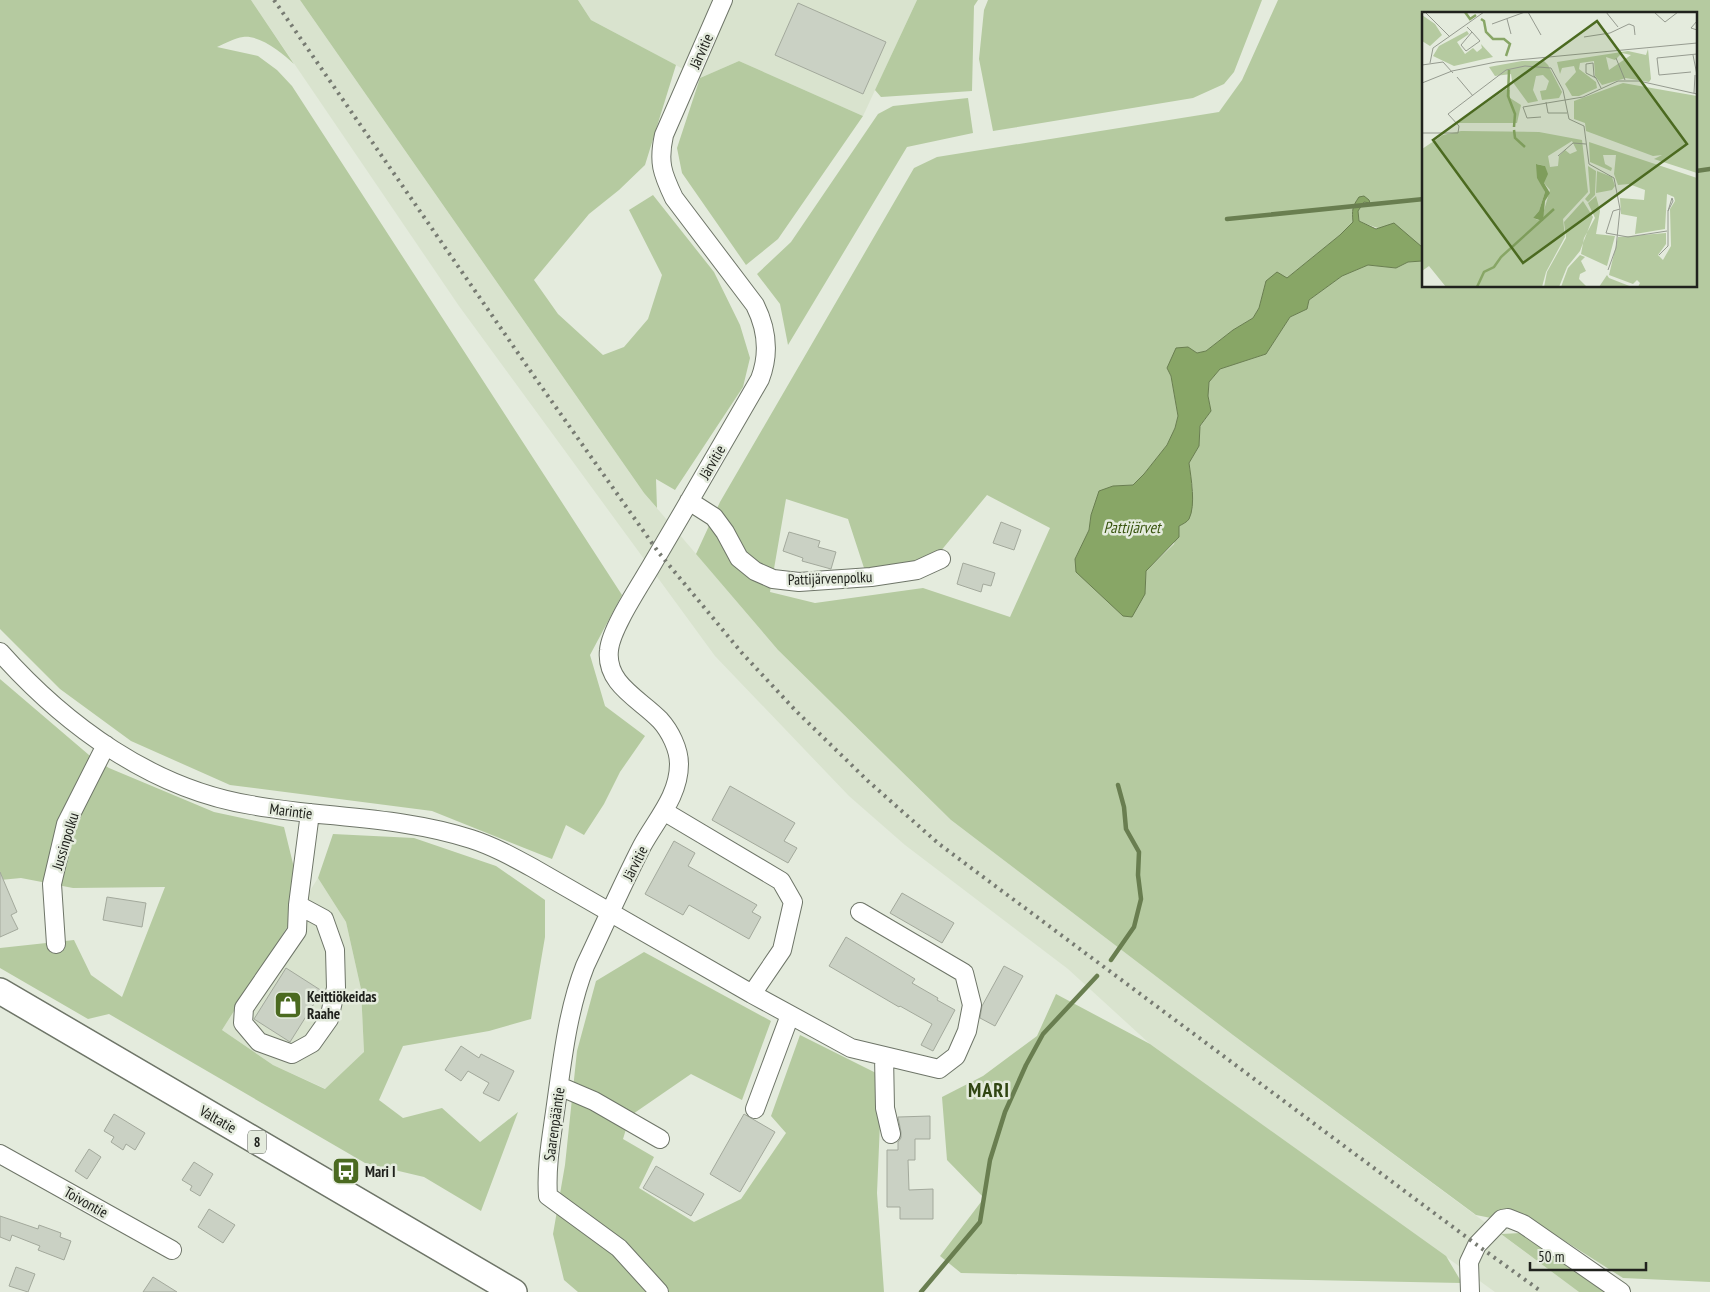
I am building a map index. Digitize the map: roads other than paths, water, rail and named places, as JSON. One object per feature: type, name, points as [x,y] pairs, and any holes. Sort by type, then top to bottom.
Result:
[{"type":"highway","name":"Valtatie","points":[[0,991],[514,1292]]},
{"type":"street","name":"Järvitie","points":[[610,912],[643,845],[665,812],[676,781],[679,764],[676,748],[670,733],[660,721],[618,682],[609,663],[608,650],[611,638],[644,577],[760,379],[765,367],[767,348],[762,318],[755,305],[674,198],[665,180],[661,165],[660,151],[664,135],[723,0]]},
{"type":"street","name":"Pattijärvenpolku","points":[[689,501],[714,518],[725,532],[739,558],[755,571],[773,579],[799,582],[871,577],[917,570],[941,559]]},
{"type":"street","name":"Marintie","points":[[0,652],[60,711],[106,745],[161,776],[190,789],[250,805],[416,826],[472,840],[503,852],[533,868],[752,994],[851,1048],[939,1069],[956,1056],[967,1031],[972,1005],[964,973],[860,912]]},
{"type":"street","name":"Jussinpolku","points":[[56,944],[52,884],[66,824],[106,745]]},
{"type":"street","points":[[665,812],[782,882],[792,902],[782,950],[752,994]]},
{"type":"street","points":[[298,905],[324,920],[334,950],[336,988],[329,1019],[312,1043],[292,1054],[260,1042],[243,1023],[244,1008],[297,931],[298,905],[310,813]]},
{"type":"street","name":"Saarenpääntie","points":[[610,912],[585,966],[572,1003],[547,1176],[548,1196],[620,1248],[659,1292]]},
{"type":"street","points":[[755,1109],[790,1015]]},
{"type":"street","points":[[884,1056],[885,1108],[891,1134]]},
{"type":"street","points":[[559,1086],[594,1101],[660,1139]]},
{"type":"street","name":"Toivontie","points":[[0,1154],[172,1250]]},
{"type":"street","points":[[1470,1292],[1469,1262],[1477,1246],[1502,1219],[1508,1218],[1523,1224],[1621,1292]]},
{"type":"water","name":"Pattijärvet","points":[[1364,196],[1370,203],[1364,202],[1358,211],[1359,221],[1376,229],[1394,223],[1422,247],[1422,261],[1408,262],[1396,268],[1368,265],[1342,276],[1309,300],[1307,309],[1290,317],[1266,354],[1220,369],[1209,382],[1208,396],[1211,411],[1200,426],[1199,446],[1189,463],[1193,499],[1189,519],[1179,526],[1179,537],[1146,571],[1145,594],[1132,617],[1123,616],[1076,572],[1075,559],[1089,530],[1091,515],[1099,491],[1113,486],[1133,485],[1167,445],[1178,416],[1171,376],[1167,368],[1176,348],[1188,347],[1197,353],[1206,351],[1233,330],[1253,318],[1259,308],[1266,281],[1277,272],[1287,278],[1340,235],[1353,222],[1354,206],[1359,197]]},
{"type":"waterway","points":[[1698,171],[1710,169]]},
{"type":"waterway","points":[[1227,219],[1422,199]]},
{"type":"waterway","points":[[1111,960],[1134,927],[1141,899],[1138,875],[1139,852],[1126,829],[1124,807],[1118,785]]},
{"type":"waterway","points":[[921,1292],[980,1222],[990,1160],[1005,1112],[1026,1065],[1043,1034],[1097,976]]},
{"type":"railway","points":[[274,0],[538,382],[659,553],[742,653],[796,711],[868,781],[939,844],[1542,1292]]},
{"type":"place","name":"Keittiökeidas Raahe","points":[[288,1005]]},
{"type":"place","name":"Mari I","points":[[346,1171]]},
{"type":"district","name":"MARI","points":[[989,1090]]}]
